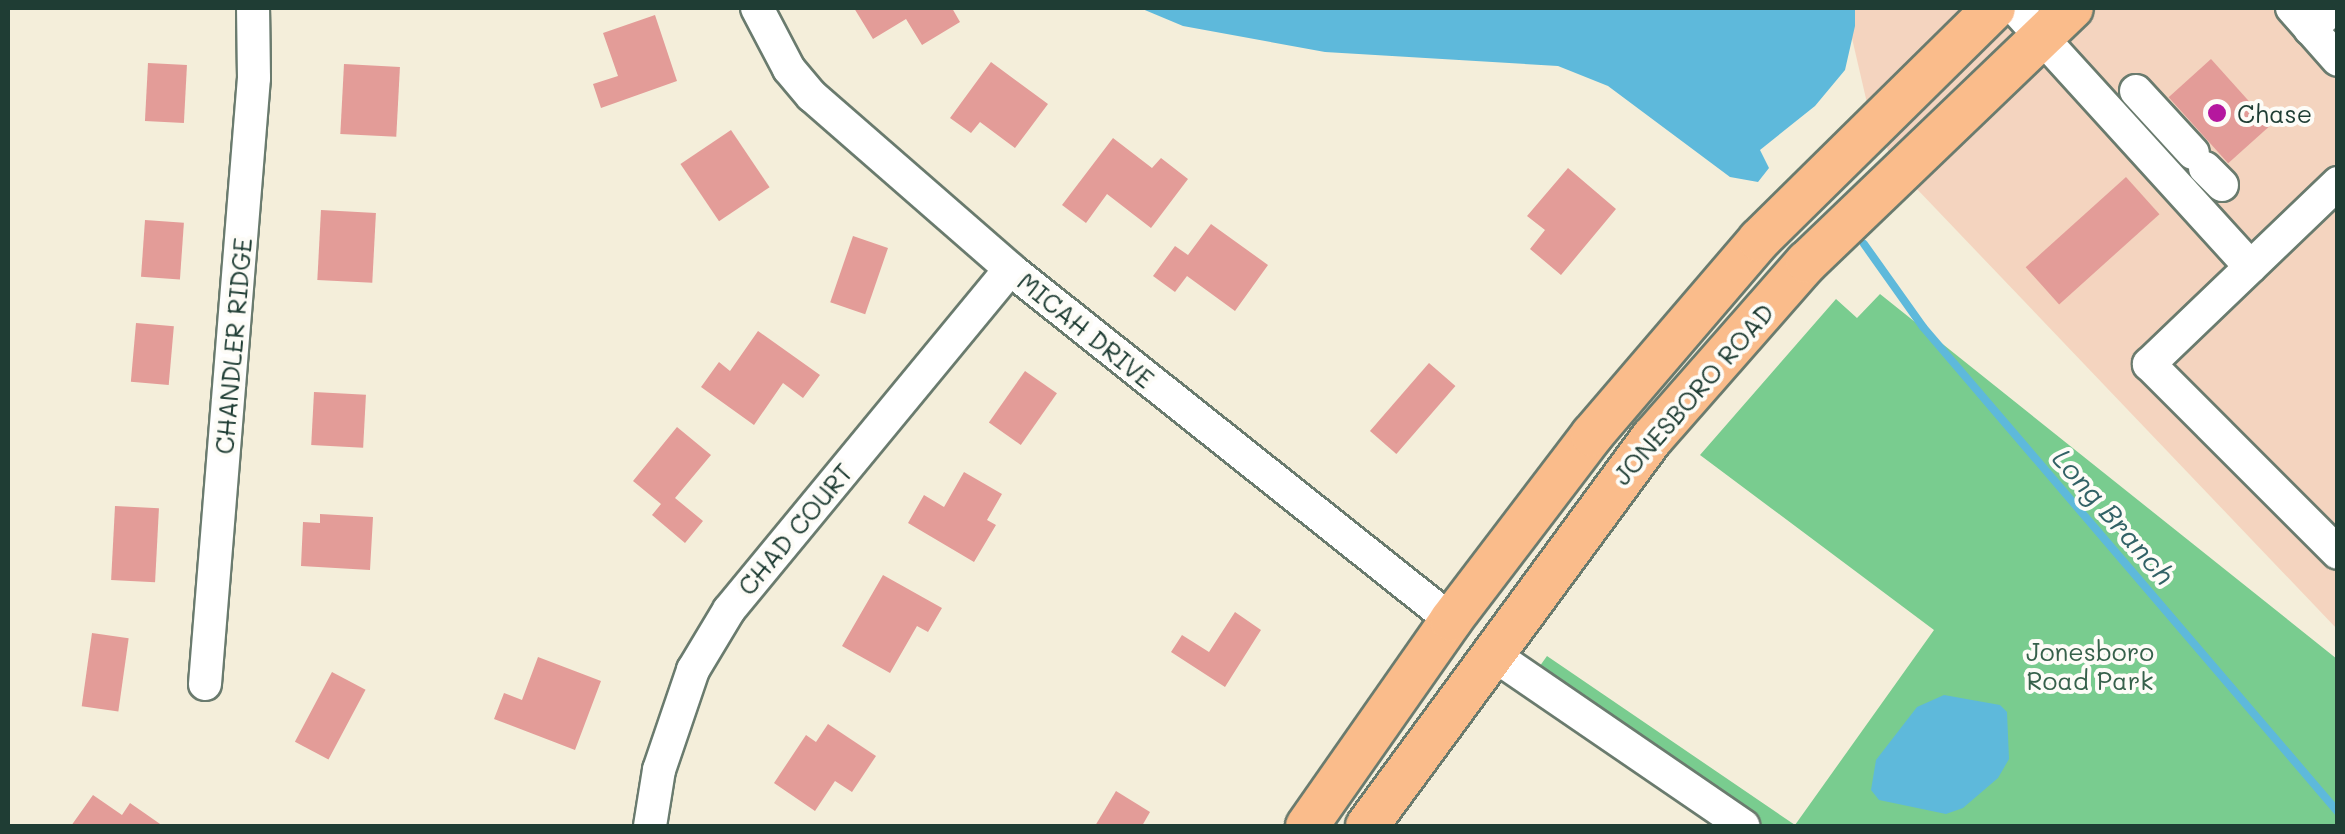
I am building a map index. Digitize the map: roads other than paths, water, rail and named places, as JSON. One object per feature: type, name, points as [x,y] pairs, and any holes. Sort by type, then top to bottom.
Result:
[{"type":"main road","name":"JONESBORO ROAD","points":[[1306,826],[1450,620],[1592,434],[1759,240],[1994,8]]},
{"type":"main road","name":"JONESBORO ROAD","points":[[1367,826],[1528,600],[1654,437],[1807,262],[2029,22],[2072,8]]},
{"type":"main road","points":[[1491,653],[1488,596],[1504,550]]},
{"type":"main road","points":[[1436,731],[1460,674],[1461,639],[1450,620]]},
{"type":"street","name":"CHANDLER RIDGE","points":[[206,684],[254,78],[253,8]]},
{"type":"street","name":"MICAH DRIVE","points":[[757,8],[789,70],[812,96],[1010,269],[1450,620]]},
{"type":"street","points":[[2312,15],[2338,60]]},
{"type":"street","points":[[2029,22],[2251,267]]},
{"type":"street","points":[[2136,92],[2207,168]]},
{"type":"street","points":[[2332,536],[2149,364],[2338,184]]},
{"type":"street","name":"CHAD COURT","points":[[650,826],[660,770],[694,670],[728,610],[1010,269]]},
{"type":"street","points":[[1392,574],[1409,600],[1418,635],[1411,677]]},
{"type":"street","points":[[1528,600],[1526,647],[1543,687]]},
{"type":"street","points":[[1491,653],[1744,826]]},
{"type":"water","points":[[1140,8],[1855,8],[1855,26],[1845,70],[1815,106],[1760,150],[1769,168],[1758,182],[1730,177],[1608,86],[1558,66],[1325,52],[1183,26]]},
{"type":"water","points":[[1944,695],[2000,705],[2007,712],[2009,759],[1998,778],[1963,808],[1946,814],[1879,800],[1871,790],[1876,760],[1917,707]]},
{"type":"waterway","name":"Long Branch","points":[[1864,244],[1923,327],[2338,812]]},
{"type":"place","name":"Chase","points":[[2217,113]]},
{"type":"park label","name":"Jonesboro Road Park","points":[[2090,666]]}]
